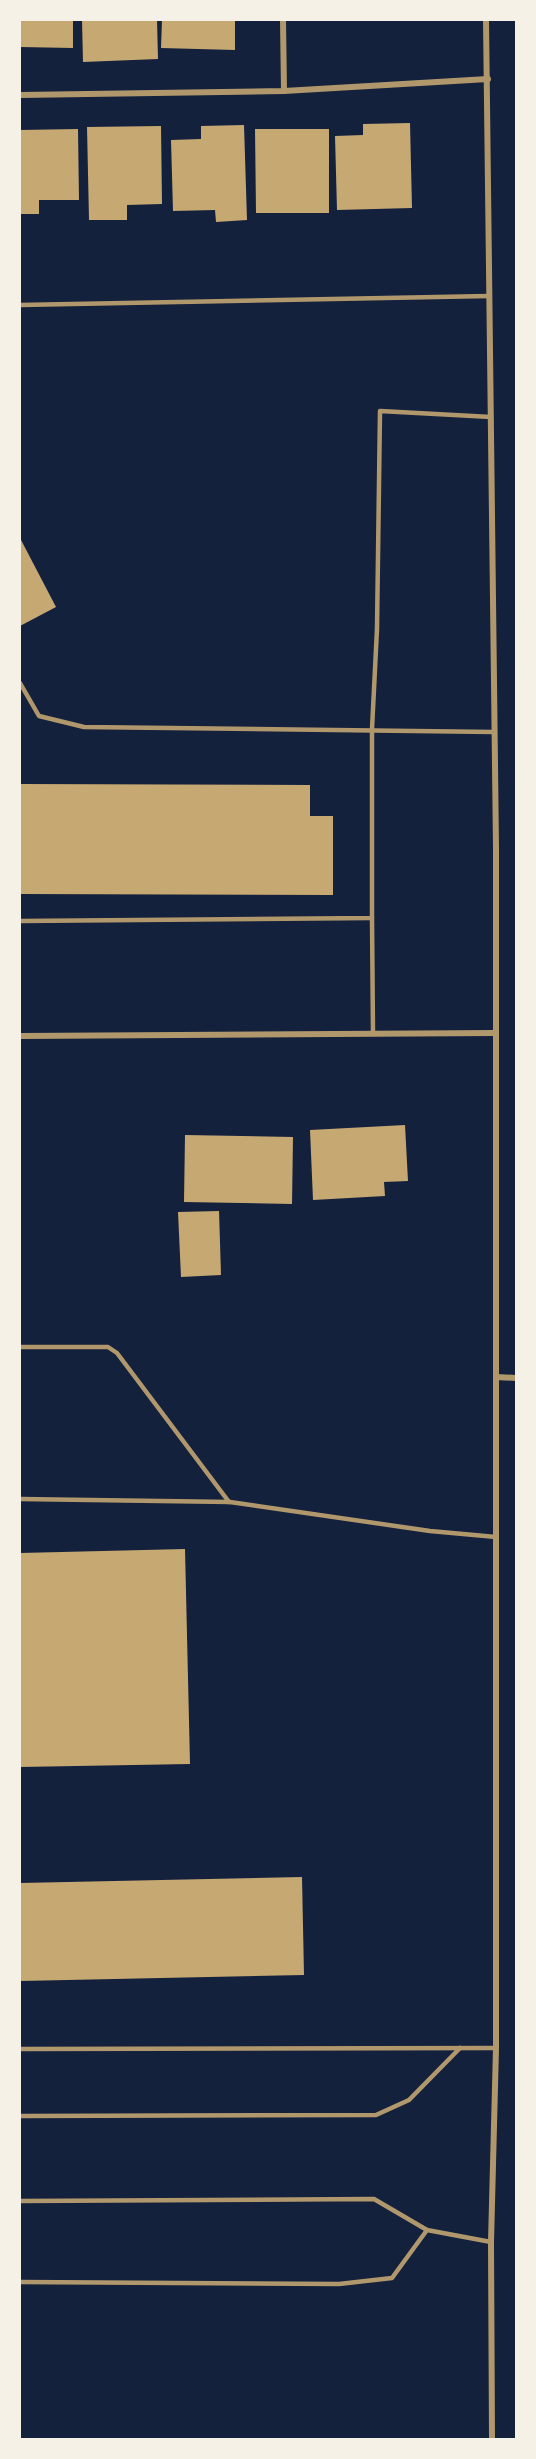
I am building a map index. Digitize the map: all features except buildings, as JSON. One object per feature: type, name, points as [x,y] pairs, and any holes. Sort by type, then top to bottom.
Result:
[{"type":"street","points":[[283,20],[284,91]]},
{"type":"street","points":[[486,20],[495,732],[496,2048],[491,2242],[492,2439]]},
{"type":"street","points":[[20,95],[284,91],[488,79]]},
{"type":"street","points":[[20,1036],[495,1033]]},
{"type":"street","points":[[496,1377],[516,1378]]},
{"type":"lane","points":[[20,305],[489,296]]},
{"type":"lane","points":[[373,1034],[372,729],[380,411],[491,417]]},
{"type":"lane","points":[[20,683],[39,716],[84,727],[495,732]]},
{"type":"lane","points":[[20,921],[372,918]]},
{"type":"lane","points":[[20,1347],[108,1347],[117,1353],[230,1502]]},
{"type":"lane","points":[[20,1499],[230,1502],[430,1531],[496,1537]]},
{"type":"lane","points":[[20,2116],[376,2115],[409,2100],[460,2048]]},
{"type":"lane","points":[[20,2049],[496,2048]]},
{"type":"lane","points":[[20,2201],[374,2199],[427,2230],[491,2242]]},
{"type":"lane","points":[[20,2283],[339,2284],[392,2278],[427,2230]]}]
